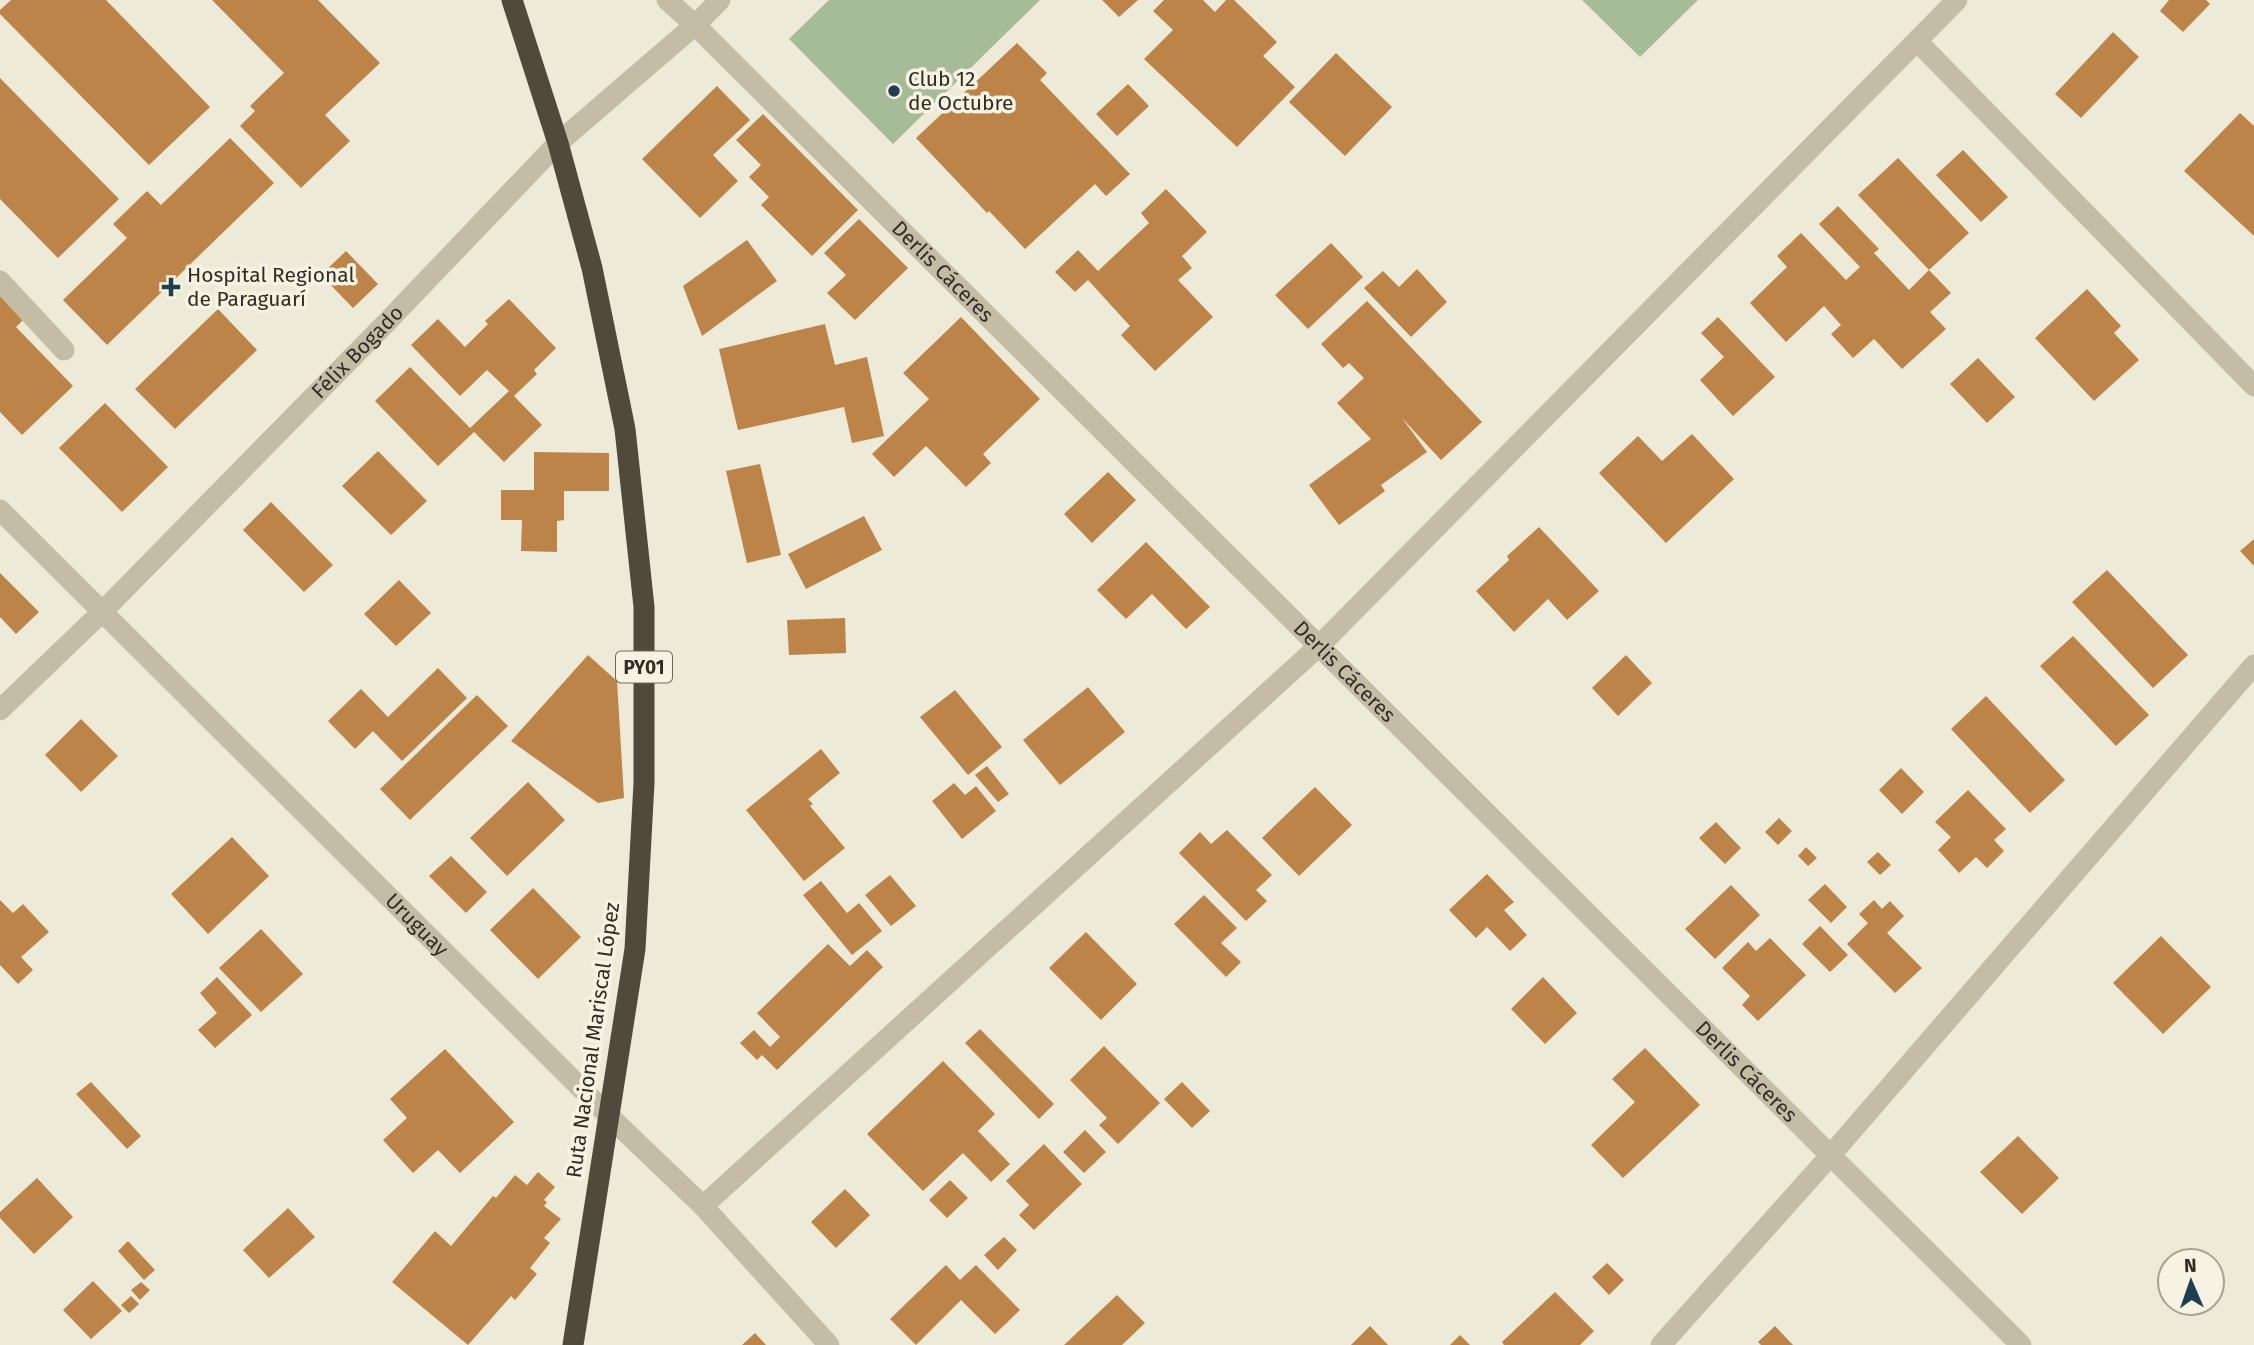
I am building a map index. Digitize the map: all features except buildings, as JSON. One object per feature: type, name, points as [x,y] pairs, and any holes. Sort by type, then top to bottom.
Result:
[{"type":"highway","name":"Ruta Nacional Mariscal López","points":[[512,0],[558,143],[592,268],[625,429],[644,607],[643,783],[635,949],[573,1344]]},
{"type":"street","name":"Derlis Cáceres","points":[[667,0],[695,24],[2021,1345]]},
{"type":"street","name":"Félix Bogado","points":[[0,710],[102,612],[386,323],[558,143],[720,0]]},
{"type":"street","points":[[703,1206],[1319,646],[1957,0]]},
{"type":"street","points":[[1917,41],[2254,386]]},
{"type":"street","points":[[0,281],[64,349]]},
{"type":"street","name":"Uruguay","points":[[0,510],[609,1116],[703,1206],[830,1345]]},
{"type":"street","points":[[1661,1345],[1830,1156],[2254,665]]},
{"type":"green space","name":"Club 12 de Octubre","points":[[829,0],[1040,0],[893,144],[789,39]]},
{"type":"green space","points":[[1582,0],[1698,0],[1640,57]]},
{"type":"place","name":"Club 12 de Octubre","points":[[894,91]]},
{"type":"place","name":"Hospital Regional de Paraguarí","points":[[171,287]]}]
